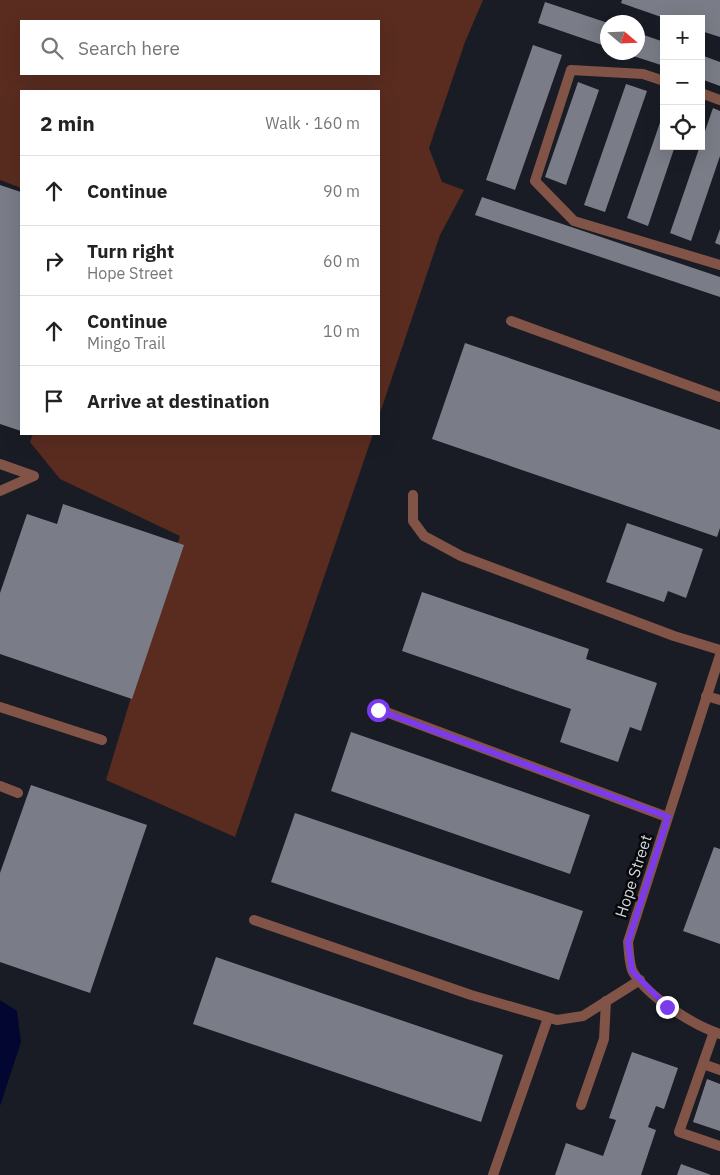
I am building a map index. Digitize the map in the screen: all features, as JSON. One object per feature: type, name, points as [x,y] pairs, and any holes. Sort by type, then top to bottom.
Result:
[{"type":"street","points":[[660,80],[643,74],[572,70],[535,181],[574,221],[720,265]]},
{"type":"street","points":[[705,94],[720,100]]},
{"type":"street","points":[[511,321],[720,397]]},
{"type":"street","points":[[0,464],[34,476],[0,491]]},
{"type":"street","points":[[412,495],[413,522],[424,536],[461,556],[674,636],[720,650]]},
{"type":"street","name":"Hope Street","points":[[717,1033],[667,1007],[644,984],[632,971],[628,942],[720,655]]},
{"type":"street","points":[[706,696],[720,700]]},
{"type":"street","points":[[0,707],[102,740]]},
{"type":"street","points":[[378,710],[668,817]]},
{"type":"street","points":[[0,786],[18,793]]},
{"type":"street","points":[[254,920],[471,995],[557,1020],[583,1016],[606,1001],[644,984]]},
{"type":"street","points":[[580,1105],[604,1039],[606,1001]]},
{"type":"street","points":[[492,1175],[548,1018]]},
{"type":"street","points":[[717,1033],[703,1064],[679,1132],[720,1146]]},
{"type":"street","points":[[703,1064],[720,1070]]},
{"type":"shaded area","points":[[0,0],[483,0],[465,42],[429,148],[442,182],[464,190],[440,235],[380,413],[380,90],[20,90],[20,188],[0,180]]},
{"type":"shaded area","points":[[33,435],[373,435],[235,837],[106,780],[180,536],[60,479],[30,442]]},
{"type":"shaded area","points":[[0,1000],[17,1011],[21,1042],[0,1106]]},
{"type":"building","points":[[622,0],[720,0],[720,37],[705,32],[705,15],[660,15],[660,17],[621,3]]},
{"type":"building","points":[[545,2],[600,20],[600,44],[538,23]]},
{"type":"building","points":[[645,35],[660,41],[660,65],[645,60]]},
{"type":"building","points":[[533,45],[562,55],[515,190],[486,180]]},
{"type":"building","points":[[705,56],[720,62],[720,86],[705,80]]},
{"type":"building","points":[[578,82],[599,90],[566,185],[545,177]]},
{"type":"building","points":[[626,84],[647,91],[605,212],[584,205]]},
{"type":"building","points":[[713,108],[720,111],[720,156],[691,241],[670,233],[699,150],[705,150],[705,131]]},
{"type":"building","points":[[660,123],[660,150],[674,150],[648,226],[627,218]]},
{"type":"building","points":[[0,185],[20,192],[20,431],[0,424]]},
{"type":"building","points":[[482,197],[720,277],[720,297],[475,215]]},
{"type":"building","points":[[720,229],[720,245],[715,243]]},
{"type":"building","points":[[465,343],[720,430],[720,528],[717,537],[432,439]]},
{"type":"building","points":[[63,504],[184,545],[132,699],[0,654],[0,593],[27,514],[57,524]]},
{"type":"building","points":[[627,523],[703,549],[686,598],[668,591],[664,602],[606,582]]},
{"type":"building","points":[[422,592],[589,649],[586,659],[657,683],[641,731],[630,727],[618,762],[560,742],[571,709],[402,651]]},
{"type":"building","points":[[351,732],[590,815],[570,874],[331,791]]},
{"type":"building","points":[[31,785],[147,825],[90,993],[0,962],[0,873]]},
{"type":"building","points":[[295,813],[583,911],[559,980],[271,882]]},
{"type":"building","points":[[714,847],[720,849],[720,944],[683,931]]},
{"type":"building","points":[[216,957],[503,1055],[481,1122],[193,1024]]},
{"type":"building","points":[[632,1052],[678,1068],[664,1109],[656,1106],[648,1127],[656,1130],[641,1175],[555,1175],[566,1143],[603,1156],[616,1120],[609,1118]]},
{"type":"building","points":[[707,1079],[720,1084],[720,1131],[693,1122]]},
{"type":"building","points":[[681,1164],[711,1175],[677,1175]]},
{"type":"route","points":[[378,710],[668,817],[628,942],[632,971],[667,1007]]}]
